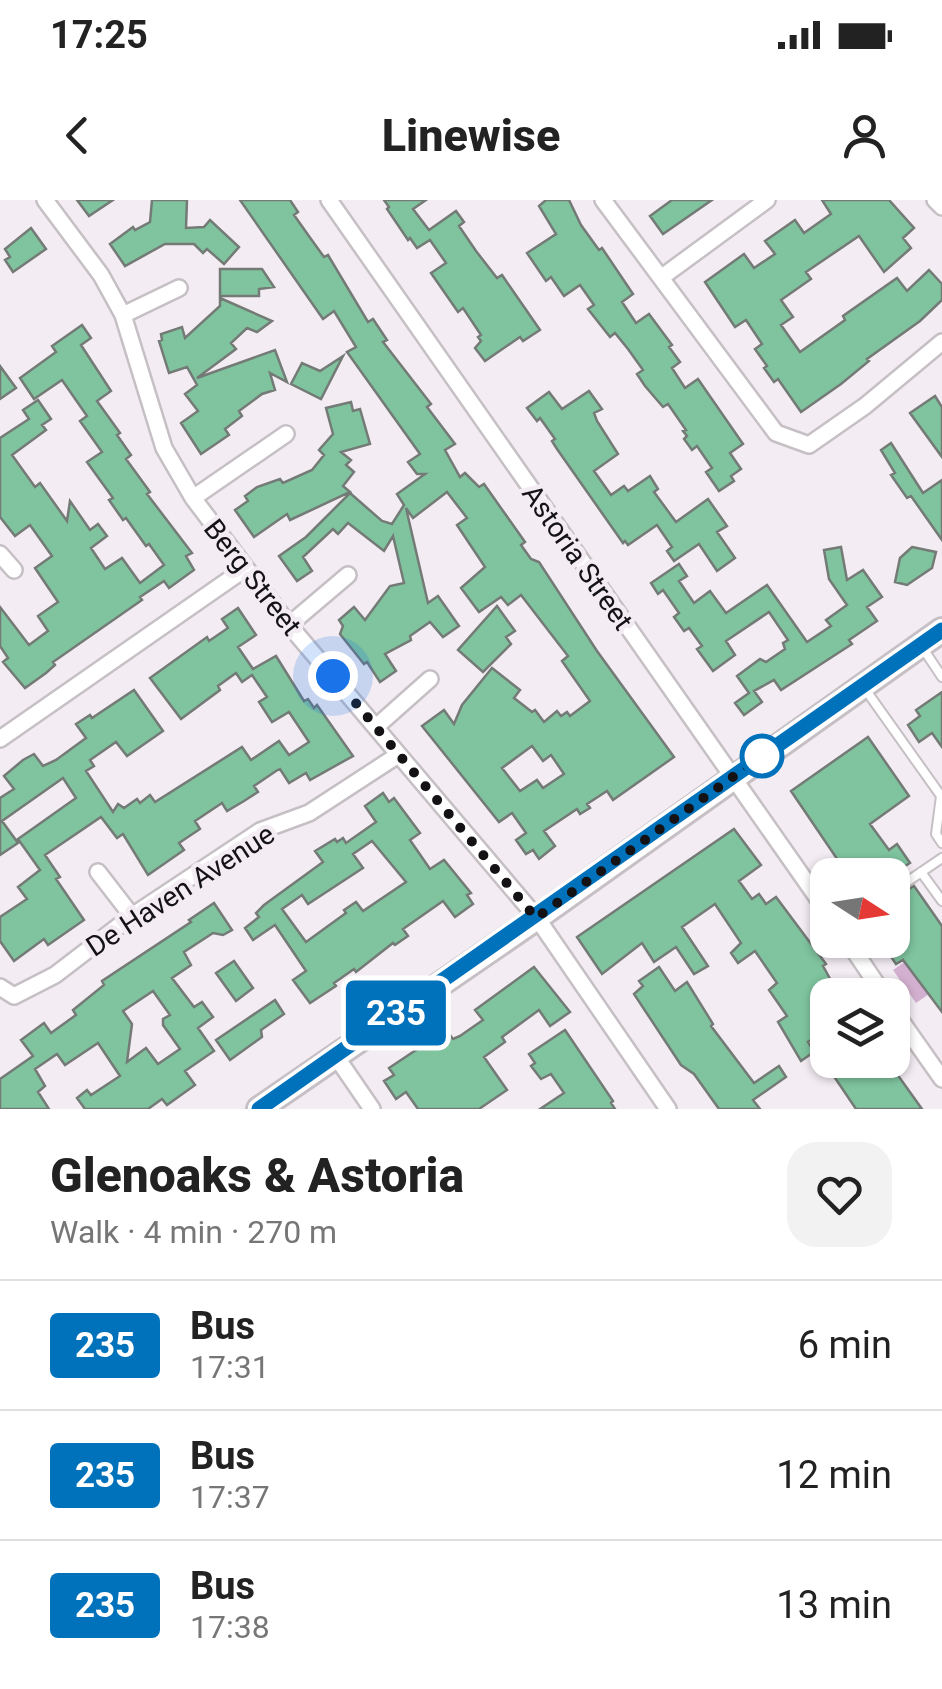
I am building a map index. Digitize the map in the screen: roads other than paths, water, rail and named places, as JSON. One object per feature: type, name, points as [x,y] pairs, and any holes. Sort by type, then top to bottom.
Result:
[{"type":"main road","points":[[259,1109],[942,630]]},
{"type":"street","name":"Berg Street","points":[[45,200],[100,275],[124,316],[164,448],[193,498],[290,625],[536,918],[668,1109]]},
{"type":"street","name":"Astoria Street","points":[[329,200],[810,887]]},
{"type":"street","points":[[602,200],[776,433],[809,444],[865,406],[942,342]]},
{"type":"street","points":[[662,277],[767,200]]},
{"type":"street","points":[[935,200],[942,207]]},
{"type":"street","points":[[124,316],[178,288]]},
{"type":"street","points":[[193,498],[286,434]]},
{"type":"street","points":[[0,554],[14,570]]},
{"type":"street","points":[[0,738],[246,568]]},
{"type":"street","points":[[290,625],[348,575]]},
{"type":"street","points":[[376,727],[430,679]]},
{"type":"street","name":"De Haven Avenue","points":[[7,992],[55,975],[132,916],[260,832],[309,812],[398,755]]},
{"type":"street","points":[[98,872],[132,916]]},
{"type":"street","points":[[910,1034],[942,1079]]},
{"type":"street","points":[[335,1055],[372,1109]]},
{"type":"lane","points":[[921,645],[942,676]]},
{"type":"lane","points":[[862,686],[941,796],[936,834],[942,843]]},
{"type":"lane","points":[[910,880],[942,858]]},
{"type":"lane","points":[[921,872],[942,902]]}]
